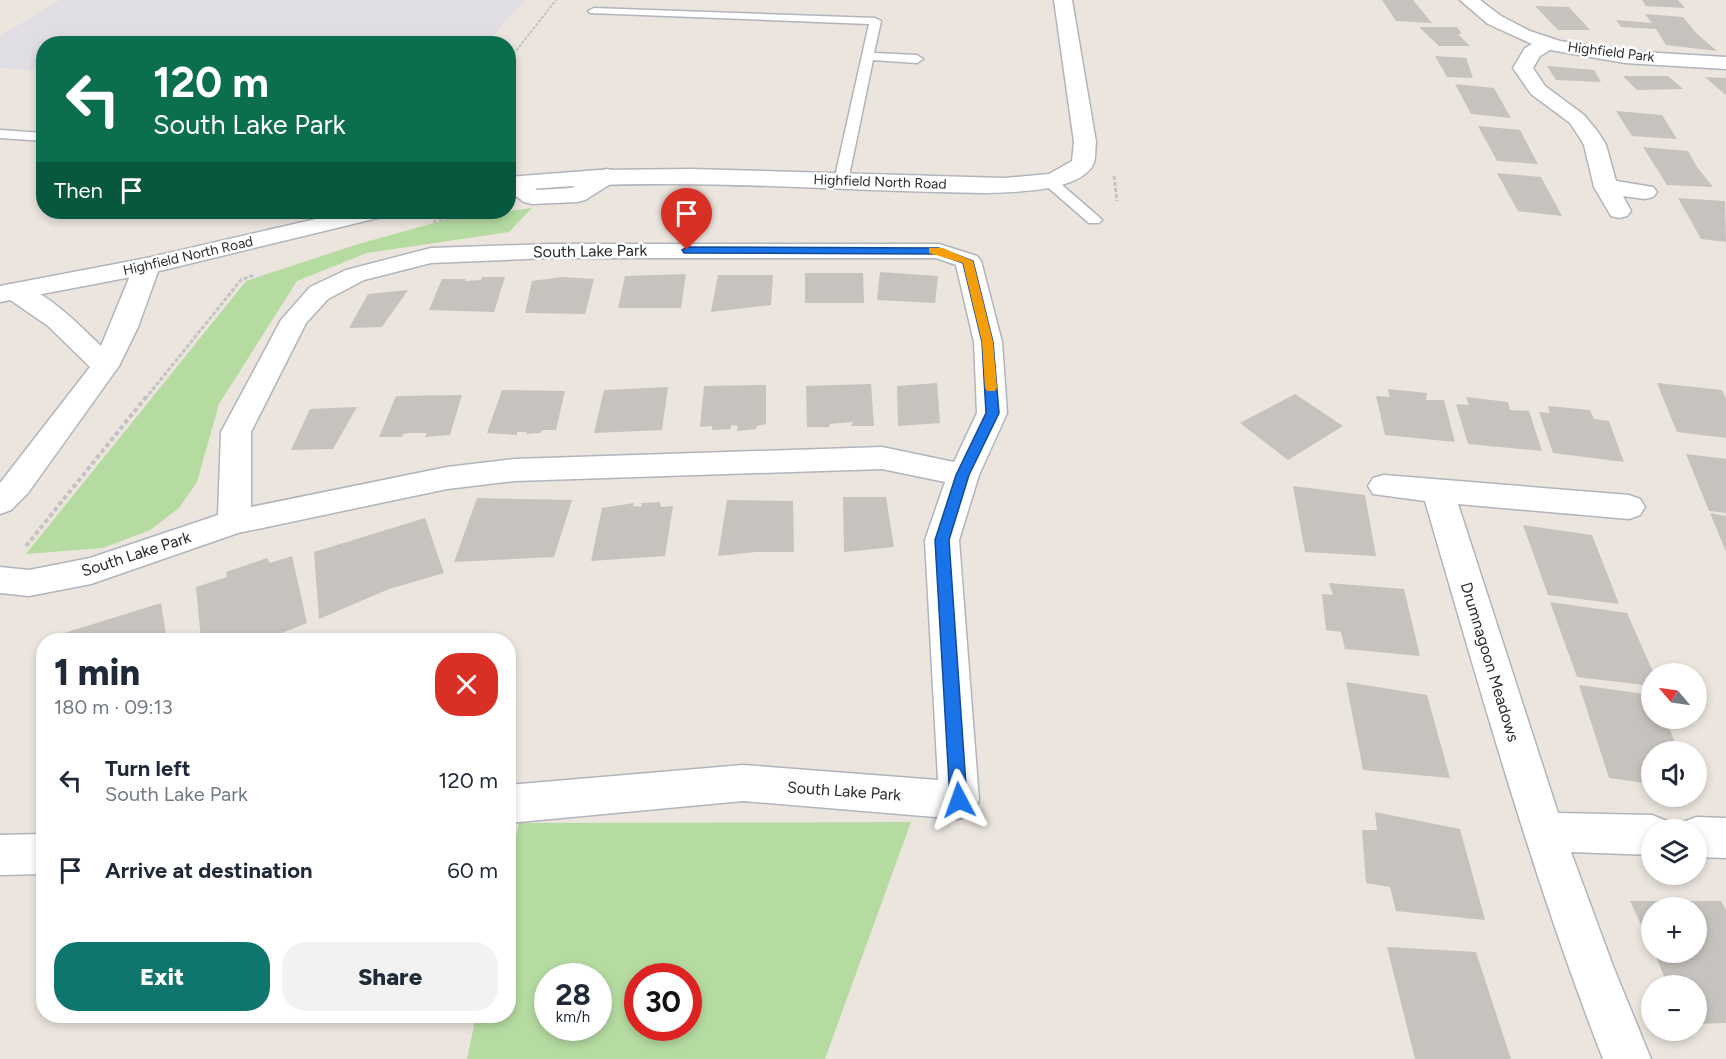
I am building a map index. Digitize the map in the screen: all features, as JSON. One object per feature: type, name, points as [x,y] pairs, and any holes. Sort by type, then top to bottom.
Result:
[{"type":"street","name":"Highfield North Road","points":[[516,187],[532,197],[577,195],[607,176],[976,185],[1049,181],[1070,174],[1083,163],[1085,142],[1063,0]]},
{"type":"street","name":"Highfield Park","points":[[1465,2],[1496,22],[1548,44],[1593,53],[1726,63]]},
{"type":"street","points":[[1548,44],[1532,52],[1523,68],[1538,90],[1577,118],[1595,145],[1606,187],[1619,211]]},
{"type":"street","points":[[1606,187],[1645,192]]},
{"type":"street","name":"Highfield North Road","points":[[8,292],[147,266],[345,219]]},
{"type":"street","name":"South Lake Park","points":[[234,522],[236,432],[294,320],[319,293],[355,274],[431,256],[550,250],[939,251],[968,261],[988,342],[992,413],[963,475],[942,540],[959,800],[743,783],[516,803]]},
{"type":"street","points":[[0,502],[17,485],[105,366],[124,327],[147,266]]},
{"type":"street","points":[[8,292],[58,320],[105,366]]},
{"type":"street","name":"South Lake Park","points":[[0,580],[29,583],[91,571],[234,522],[447,477],[515,470],[882,458],[963,475]]},
{"type":"street","points":[[1384,486],[1629,507]]},
{"type":"street","name":"Drumnagoon Meadows","points":[[1438,491],[1543,832],[1590,967],[1627,1059]]},
{"type":"street","points":[[1543,832],[1641,836]]},
{"type":"street","points":[[1707,837],[1726,838]]},
{"type":"street","points":[[0,855],[36,854]]},
{"type":"lane","points":[[594,11],[875,21],[841,180]]},
{"type":"lane","points":[[867,56],[917,58]]},
{"type":"lane","points":[[0,134],[36,136]]},
{"type":"lane","points":[[1049,181],[1094,220]]},
{"type":"path","points":[[516,51],[556,0]]},
{"type":"path","points":[[432,222],[447,219]]},
{"type":"path","points":[[19,553],[59,507],[241,280],[261,273]]},
{"type":"shaded area","points":[[60,0],[525,0],[492,36],[36,36],[36,71],[0,68],[0,36]]},
{"type":"green space","points":[[532,208],[509,232],[367,253],[297,281],[219,404],[197,482],[179,508],[150,530],[103,548],[26,554],[246,281],[355,245],[445,220],[516,219],[516,210]]},
{"type":"green space","points":[[911,822],[825,1059],[467,1059],[475,1023],[516,1023],[516,836],[519,823]]},
{"type":"building","points":[[1382,0],[1413,0],[1432,23],[1396,21]]},
{"type":"building","points":[[1642,0],[1678,0],[1685,8],[1646,6]]},
{"type":"building","points":[[1535,6],[1569,7],[1590,30],[1558,30]]},
{"type":"building","points":[[1645,14],[1683,17],[1696,33],[1717,51],[1666,45],[1656,29],[1621,27],[1616,20],[1652,23]]},
{"type":"building","points":[[1419,27],[1457,27],[1462,34],[1458,34],[1470,46],[1439,46]]},
{"type":"building","points":[[1435,56],[1466,58],[1473,78],[1447,77]]},
{"type":"building","points":[[1547,66],[1594,70],[1601,82],[1556,80]]},
{"type":"building","points":[[1623,76],[1668,76],[1683,89],[1637,90]]},
{"type":"building","points":[[1705,77],[1726,78],[1726,95],[1721,91]]},
{"type":"building","points":[[1455,84],[1494,88],[1511,118],[1471,114]]},
{"type":"building","points":[[1616,111],[1662,115],[1677,139],[1632,136]]},
{"type":"building","points":[[1478,126],[1520,130],[1538,164],[1497,161]]},
{"type":"building","points":[[1643,147],[1688,151],[1713,187],[1667,185]]},
{"type":"building","points":[[1497,173],[1541,177],[1562,216],[1518,211]]},
{"type":"building","points":[[1678,198],[1725,201],[1726,242],[1701,239]]},
{"type":"building","points":[[880,272],[938,276],[935,303],[877,300]]},
{"type":"building","points":[[805,273],[863,273],[864,303],[805,303]]},
{"type":"building","points":[[686,274],[681,308],[618,308],[625,276]]},
{"type":"building","points":[[718,275],[773,275],[771,305],[711,312]]},
{"type":"building","points":[[482,277],[505,277],[494,312],[429,310],[442,279],[466,279],[465,281],[481,280]]},
{"type":"building","points":[[562,277],[594,279],[585,314],[525,313],[532,281]]},
{"type":"building","points":[[408,290],[382,327],[349,328],[368,294]]},
{"type":"building","points":[[937,383],[940,423],[898,426],[897,386]]},
{"type":"building","points":[[1657,383],[1722,390],[1726,399],[1726,438],[1677,432]]},
{"type":"building","points":[[871,384],[874,426],[851,426],[853,422],[830,424],[829,427],[807,427],[806,386]]},
{"type":"building","points":[[766,385],[766,424],[757,426],[756,429],[737,431],[738,426],[731,425],[731,429],[712,430],[712,426],[700,427],[704,386]]},
{"type":"building","points":[[668,387],[662,430],[594,433],[604,390]]},
{"type":"building","points":[[1388,389],[1427,393],[1426,400],[1444,400],[1455,442],[1385,435],[1376,396],[1390,397]]},
{"type":"building","points":[[502,390],[565,391],[556,430],[526,434],[527,432],[517,432],[517,435],[487,433]]},
{"type":"building","points":[[1295,394],[1343,426],[1288,460],[1240,423]]},
{"type":"building","points":[[462,395],[450,435],[425,437],[427,433],[412,433],[403,434],[402,437],[379,437],[396,396]]},
{"type":"building","points":[[1466,397],[1508,402],[1510,410],[1529,411],[1542,451],[1468,444],[1456,404],[1469,405]]},
{"type":"building","points":[[1548,406],[1590,410],[1594,419],[1609,421],[1624,462],[1553,453],[1539,412],[1550,413]]},
{"type":"building","points":[[357,407],[333,449],[291,450],[310,409]]},
{"type":"building","points":[[1686,454],[1726,459],[1726,513],[1709,511]]},
{"type":"building","points":[[1293,486],[1365,495],[1376,556],[1305,552]]},
{"type":"building","points":[[843,497],[886,497],[894,547],[844,552]]},
{"type":"building","points":[[477,498],[572,500],[554,557],[454,562]]},
{"type":"building","points":[[727,500],[793,501],[794,552],[756,552],[718,556]]},
{"type":"building","points":[[660,502],[661,507],[673,506],[665,556],[591,561],[602,508],[634,503],[633,506],[642,507],[641,503]]},
{"type":"building","points":[[1710,513],[1726,516],[1726,552]]},
{"type":"building","points":[[425,518],[444,573],[389,589],[319,619],[314,552]]},
{"type":"building","points":[[1523,525],[1592,535],[1619,604],[1548,595]]},
{"type":"building","points":[[292,556],[307,623],[282,633],[200,633],[196,587],[227,577],[226,572],[267,558],[270,563]]},
{"type":"building","points":[[1329,583],[1404,589],[1420,656],[1345,649],[1341,632],[1326,630],[1322,594],[1333,595]]},
{"type":"building","points":[[1550,602],[1627,613],[1649,663],[1641,663],[1641,685],[1577,677]]},
{"type":"building","points":[[161,603],[166,633],[64,633]]},
{"type":"building","points":[[1346,682],[1427,695],[1450,778],[1363,770]]},
{"type":"building","points":[[1579,685],[1641,693],[1641,729],[1670,729],[1674,741],[1641,741],[1641,782],[1609,778]]},
{"type":"building","points":[[1375,812],[1460,829],[1485,920],[1396,911],[1390,887],[1366,883],[1362,830],[1377,830]]},
{"type":"building","points":[[1630,901],[1641,901],[1641,924]]},
{"type":"building","points":[[1707,901],[1721,901],[1726,910],[1726,1023],[1707,1024],[1707,975],[1663,975],[1659,963],[1707,963]]},
{"type":"building","points":[[1387,947],[1476,952],[1511,1059],[1415,1059]]},
{"type":"slow traffic","points":[[932,251],[939,251],[968,261],[988,342],[991,388]]},
{"type":"route","points":[[687,250],[939,251],[968,261],[988,342],[992,413],[963,475],[942,540],[959,800]]}]
